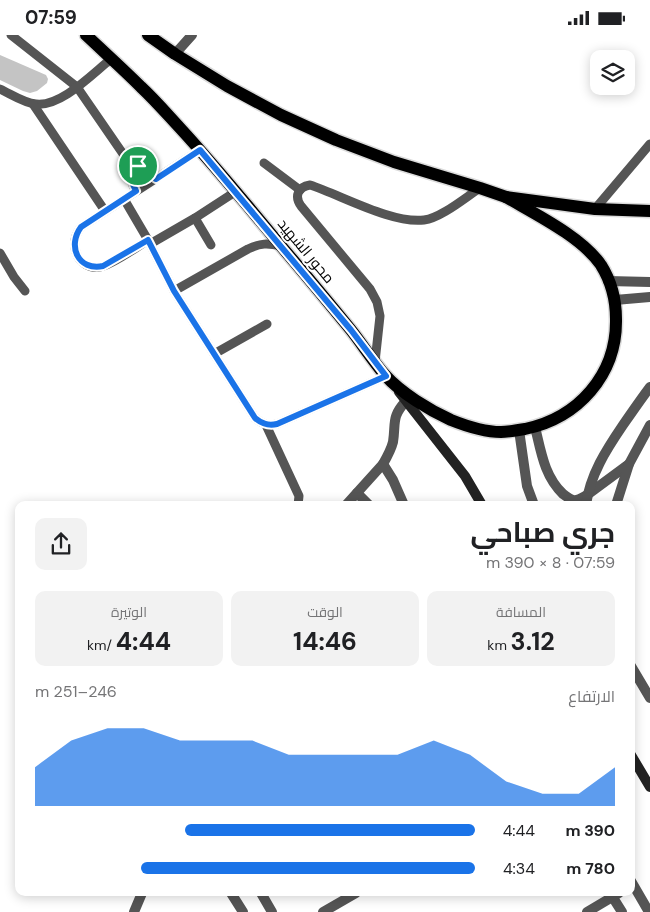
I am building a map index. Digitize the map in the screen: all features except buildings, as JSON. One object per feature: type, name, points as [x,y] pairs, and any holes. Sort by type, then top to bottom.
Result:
[{"type":"main road","name":"محور الشهيد","points":[[86,35],[142,87],[200,150],[282,246],[386,376]]},
{"type":"main road","points":[[148,35],[227,86],[265,107],[336,140],[394,162],[480,187],[506,197],[570,236],[592,255],[602,267],[615,300],[616,328],[613,347],[607,365],[598,382],[586,397],[572,409],[555,419],[535,427],[519,430],[489,431],[451,420],[416,400],[386,376]]},
{"type":"main road","points":[[506,197],[595,209],[650,211]]},
{"type":"street","points":[[175,54],[192,35]]},
{"type":"street","points":[[608,281],[650,282]]},
{"type":"street","points":[[615,300],[650,297]]},
{"type":"street","name":"محور الشهيد","points":[[386,376],[465,476],[480,501]]},
{"type":"street","points":[[587,500],[592,479],[601,459],[650,387]]},
{"type":"street","points":[[350,501],[383,464],[393,441],[394,419],[400,407],[406,401]]},
{"type":"street","points":[[617,501],[629,464],[650,425]]},
{"type":"street","points":[[535,427],[550,478],[566,497],[574,500],[587,500]]},
{"type":"street","points":[[519,430],[527,486],[533,501]]},
{"type":"street","points":[[383,464],[402,501]]},
{"type":"street","points":[[587,500],[629,464]]},
{"type":"street","points":[[357,493],[365,501]]},
{"type":"street","points":[[635,673],[650,697]]},
{"type":"street","points":[[635,762],[650,787]]},
{"type":"street","points":[[635,889],[649,912]]},
{"type":"street","points":[[134,912],[141,896]]},
{"type":"street","points":[[233,896],[243,912]]},
{"type":"street","points":[[263,896],[272,912]]},
{"type":"street","points":[[324,912],[351,896]]},
{"type":"street","points":[[587,912],[611,896]]},
{"type":"street","points":[[615,896],[622,912]]},
{"type":"lane","points":[[11,35],[77,87],[130,164],[132,185],[136,191]]},
{"type":"lane","points":[[0,89],[33,104],[43,105],[60,98],[77,87],[111,59]]},
{"type":"lane","points":[[33,104],[105,211]]},
{"type":"lane","points":[[595,209],[650,144]]},
{"type":"lane","points":[[200,150],[81,227],[74,240],[74,247],[76,254],[83,263],[92,267],[103,266],[194,218],[236,192]]},
{"type":"lane","points":[[264,163],[300,190]]},
{"type":"lane","points":[[130,164],[144,170],[156,179]]},
{"type":"lane","points":[[376,362],[380,316],[377,302],[370,289],[301,206],[297,195],[304,186],[310,185],[406,220],[424,220],[437,216],[480,187]]},
{"type":"lane","points":[[124,199],[174,291],[255,418],[261,423],[266,425],[277,424],[386,376]]},
{"type":"lane","points":[[194,218],[211,245]]},
{"type":"lane","points":[[174,291],[257,245],[268,243],[282,246]]},
{"type":"lane","points":[[0,253],[25,291]]},
{"type":"lane","points":[[214,353],[267,324]]},
{"type":"lane","points":[[266,425],[299,496],[298,501]]},
{"type":"route","points":[[200,150],[282,246],[386,376],[277,424],[266,425],[258,421],[174,291],[148,240],[108,264],[98,267],[92,267],[83,263],[76,254],[74,240],[81,227],[136,191],[132,185],[130,164],[138,166],[156,179],[200,150]]}]
